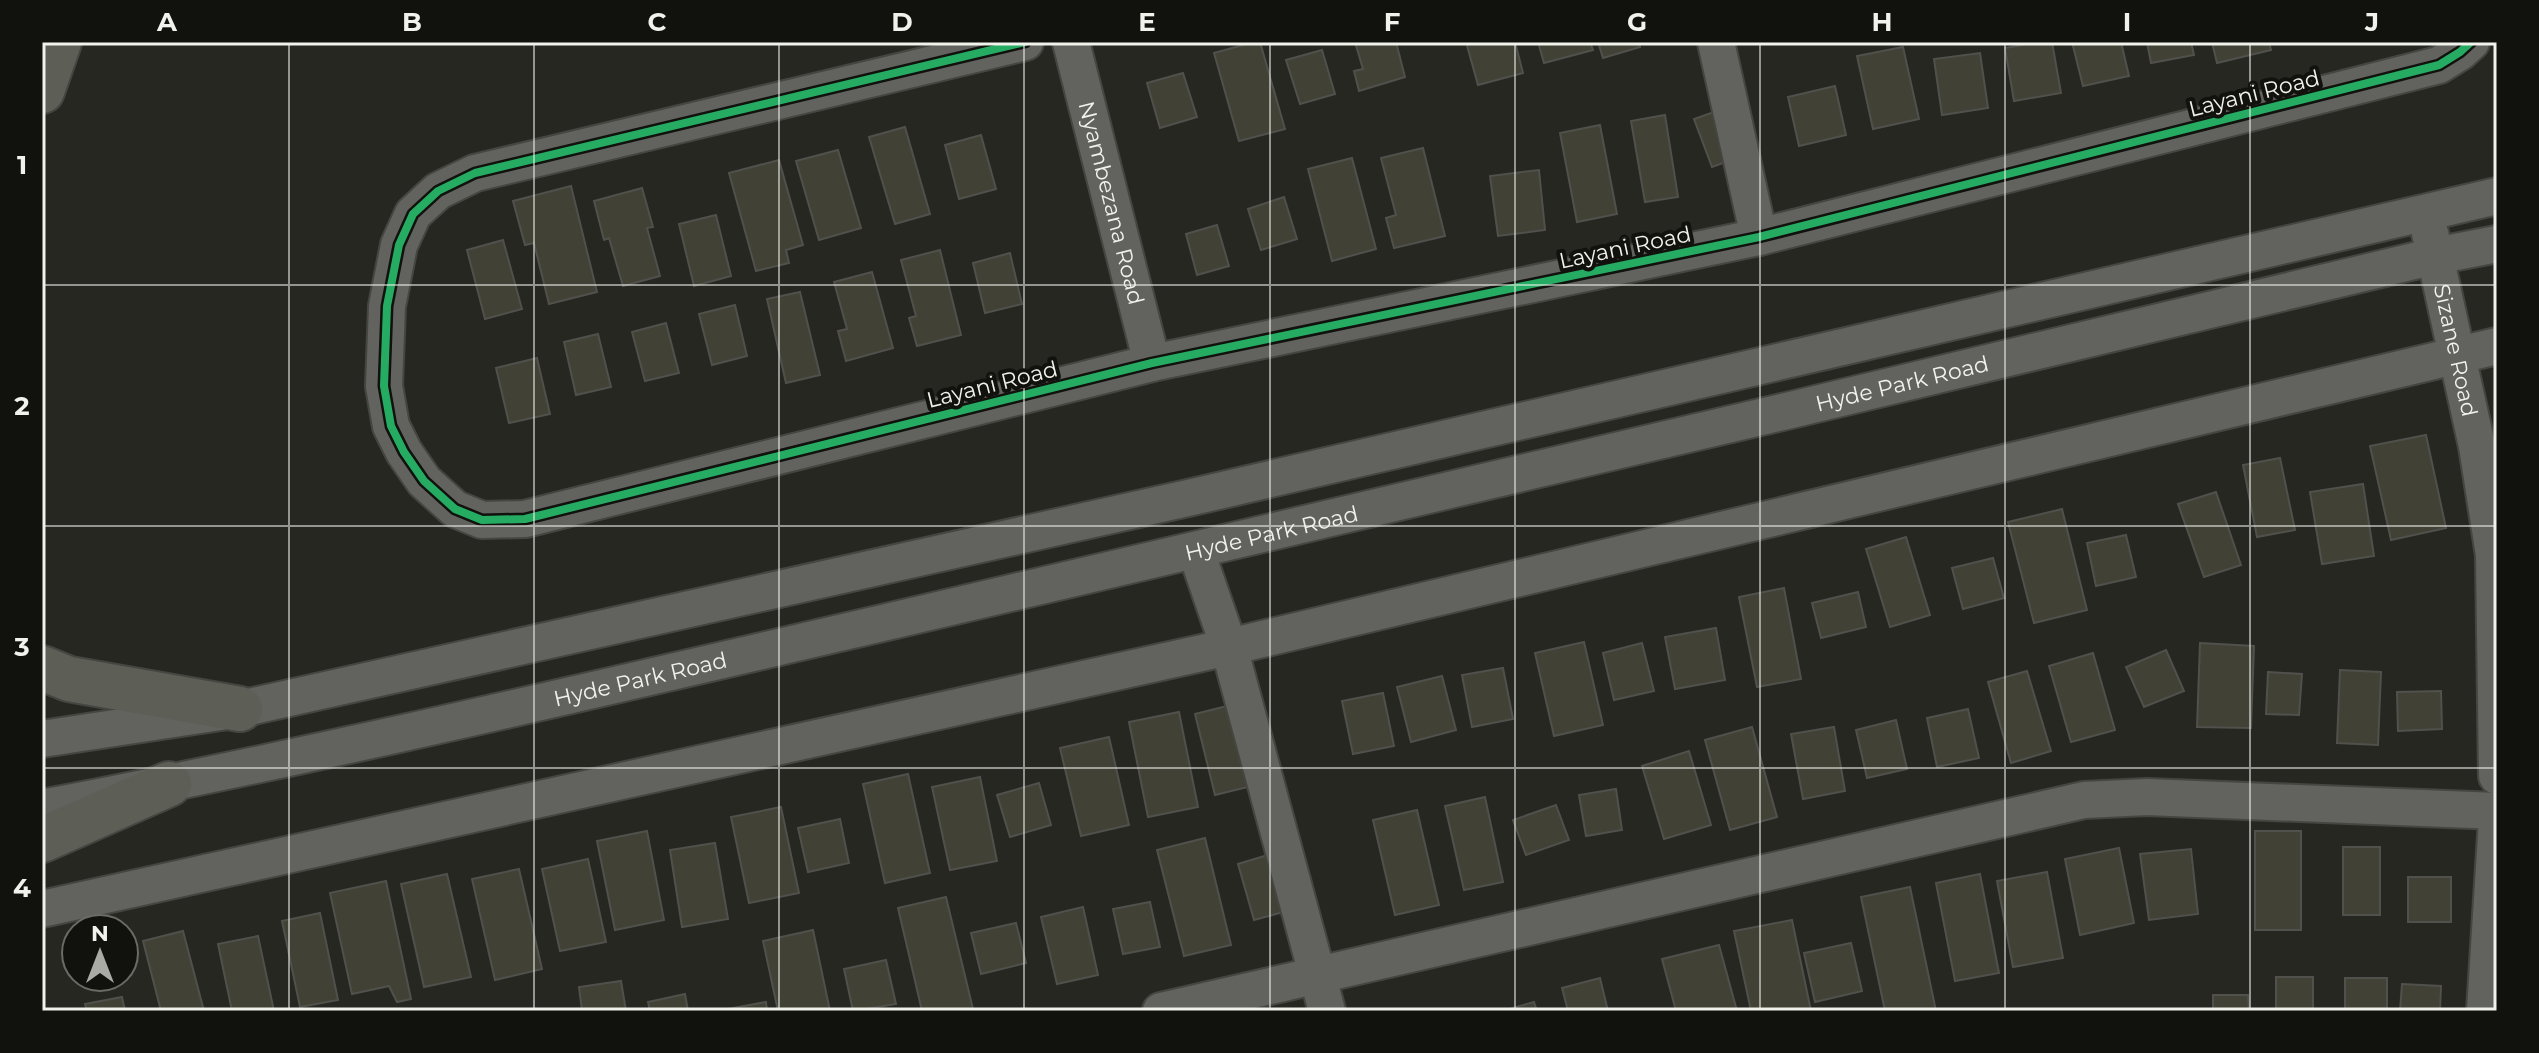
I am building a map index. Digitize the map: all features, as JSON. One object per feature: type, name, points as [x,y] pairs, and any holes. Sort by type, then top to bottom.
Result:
[{"type":"main road","points":[[42,91],[59,42]]},
{"type":"main road","points":[[42,668],[69,679],[240,709]]},
{"type":"main road","points":[[42,840],[169,784]]},
{"type":"street","name":"Layani Road","points":[[1025,42],[475,173],[438,191],[413,214],[399,245],[386,319],[384,386],[391,426],[424,481],[455,509],[482,520],[525,519],[1152,363],[1759,237],[2439,65],[2471,42]]},
{"type":"street","name":"Nyambezana Road","points":[[1071,42],[1152,363]]},
{"type":"street","points":[[1716,42],[1759,237]]},
{"type":"street","points":[[42,739],[240,709],[1188,498],[2497,196]]},
{"type":"street","name":"Sizane Road","points":[[2425,212],[2477,446],[2494,555],[2497,776]]},
{"type":"street","name":"Hyde Park Road","points":[[42,808],[169,784],[479,716],[1196,551],[2435,256],[2497,244]]},
{"type":"street","points":[[42,909],[1229,647],[2497,346]]},
{"type":"street","points":[[1196,551],[1229,647],[1327,1011]]},
{"type":"street","points":[[1161,1011],[2084,800],[2147,797],[2497,811]]},
{"type":"street","points":[[2485,1011],[2497,819]]},
{"type":"building","points":[[1260,42],[1285,129],[1239,141],[1214,53]]},
{"type":"building","points":[[1355,42],[1396,42],[1405,77],[1359,91],[1354,71],[1363,69]]},
{"type":"building","points":[[1466,42],[1515,42],[1523,73],[1478,85]]},
{"type":"building","points":[[1538,42],[1590,42],[1593,50],[1544,63]]},
{"type":"building","points":[[1598,42],[1639,42],[1640,47],[1603,58]]},
{"type":"building","points":[[2052,42],[2061,93],[2014,101],[2005,48]]},
{"type":"building","points":[[2072,42],[2121,42],[2129,76],[2083,86]]},
{"type":"building","points":[[2147,42],[2191,42],[2194,55],[2151,63]]},
{"type":"building","points":[[2212,42],[2269,42],[2271,50],[2217,63]]},
{"type":"building","points":[[1903,47],[1919,119],[1873,129],[1857,56]]},
{"type":"building","points":[[1322,50],[1335,94],[1300,104],[1286,60]]},
{"type":"building","points":[[1980,53],[1988,108],[1942,115],[1934,59]]},
{"type":"building","points":[[1183,73],[1197,117],[1160,128],[1147,83]]},
{"type":"building","points":[[1835,86],[1846,135],[1799,146],[1788,97]]},
{"type":"building","points":[[1722,109],[1740,157],[1712,167],[1694,119]]},
{"type":"building","points":[[1665,115],[1678,197],[1645,202],[1631,121]]},
{"type":"building","points":[[1600,125],[1617,214],[1577,222],[1560,133]]},
{"type":"building","points":[[905,127],[930,214],[895,224],[869,137]]},
{"type":"building","points":[[981,135],[996,189],[959,199],[945,145]]},
{"type":"building","points":[[1423,148],[1445,236],[1394,248],[1386,218],[1396,215],[1381,158]]},
{"type":"building","points":[[838,150],[861,228],[819,240],[796,161]]},
{"type":"building","points":[[1352,158],[1376,249],[1332,261],[1308,169]]},
{"type":"building","points":[[779,160],[803,245],[786,250],[789,263],[756,271],[729,173]]},
{"type":"building","points":[[1539,170],[1545,230],[1498,236],[1490,176]]},
{"type":"building","points":[[571,186],[597,292],[549,304],[534,243],[525,245],[513,201]]},
{"type":"building","points":[[642,188],[653,227],[647,228],[660,276],[623,286],[609,238],[604,240],[594,201]]},
{"type":"building","points":[[1284,197],[1297,239],[1261,250],[1248,209]]},
{"type":"building","points":[[716,215],[731,276],[694,286],[679,224]]},
{"type":"building","points":[[1217,225],[1229,266],[1197,275],[1186,234]]},
{"type":"building","points":[[503,240],[522,309],[485,319],[467,250]]},
{"type":"building","points":[[940,250],[961,335],[917,346],[909,318],[916,316],[901,260]]},
{"type":"building","points":[[1010,253],[1022,304],[985,313],[973,263]]},
{"type":"building","points":[[872,272],[893,348],[846,361],[838,331],[847,329],[834,282]]},
{"type":"building","points":[[800,292],[820,375],[786,383],[767,299]]},
{"type":"building","points":[[735,305],[747,356],[712,365],[699,314]]},
{"type":"building","points":[[666,323],[679,373],[645,381],[632,332]]},
{"type":"building","points":[[598,334],[611,387],[576,395],[564,342]]},
{"type":"building","points":[[537,358],[550,414],[509,423],[496,368]]},
{"type":"building","points":[[2426,435],[2446,528],[2391,540],[2370,446]]},
{"type":"building","points":[[2280,458],[2295,530],[2257,537],[2243,465]]},
{"type":"building","points":[[2363,484],[2374,556],[2322,564],[2310,492]]},
{"type":"building","points":[[2216,492],[2241,565],[2204,577],[2178,504]]},
{"type":"building","points":[[2062,509],[2087,610],[2034,623],[2008,522]]},
{"type":"building","points":[[2126,535],[2136,577],[2096,586],[2087,543]]},
{"type":"building","points":[[1906,537],[1930,615],[1890,627],[1866,549]]},
{"type":"building","points":[[1993,558],[2004,598],[1963,609],[1952,568]]},
{"type":"building","points":[[1784,588],[1801,679],[1757,687],[1739,597]]},
{"type":"building","points":[[1858,592],[1866,627],[1821,638],[1812,603]]},
{"type":"building","points":[[1716,628],[1725,680],[1675,689],[1665,637]]},
{"type":"building","points":[[1584,642],[1603,725],[1554,736],[1535,653]]},
{"type":"building","points":[[1642,643],[1654,691],[1614,700],[1603,653]]},
{"type":"building","points":[[2200,643],[2254,646],[2251,728],[2197,727]]},
{"type":"building","points":[[2166,650],[2184,691],[2144,707],[2126,667]]},
{"type":"building","points":[[2093,653],[2115,730],[2071,742],[2049,666]]},
{"type":"building","points":[[1503,668],[1513,719],[1472,727],[1462,675]]},
{"type":"building","points":[[2340,670],[2381,672],[2378,745],[2337,743]]},
{"type":"building","points":[[2027,671],[2051,751],[2011,763],[1988,682]]},
{"type":"building","points":[[2268,672],[2302,674],[2299,715],[2266,714]]},
{"type":"building","points":[[1442,676],[1456,730],[1411,742],[1397,687]]},
{"type":"building","points":[[2441,691],[2442,729],[2398,731],[2397,692]]},
{"type":"building","points":[[1383,693],[1394,746],[1353,754],[1342,701]]},
{"type":"building","points":[[1239,703],[1260,784],[1215,795],[1195,714]]},
{"type":"building","points":[[1968,709],[1979,758],[1937,767],[1927,718]]},
{"type":"building","points":[[1179,712],[1198,807],[1148,817],[1129,722]]},
{"type":"building","points":[[1896,720],[1907,769],[1867,778],[1856,730]]},
{"type":"building","points":[[1752,727],[1777,817],[1730,830],[1705,740]]},
{"type":"building","points":[[1834,727],[1845,791],[1803,799],[1791,734]]},
{"type":"building","points":[[1109,737],[1129,825],[1081,836],[1060,748]]},
{"type":"building","points":[[1689,751],[1711,825],[1664,839],[1642,766]]},
{"type":"building","points":[[908,774],[930,873],[885,883],[863,784]]},
{"type":"building","points":[[980,777],[997,861],[950,870],[932,787]]},
{"type":"building","points":[[1039,783],[1051,825],[1010,837],[997,795]]},
{"type":"building","points":[[1616,789],[1622,830],[1586,836],[1579,795]]},
{"type":"building","points":[[1485,797],[1503,882],[1464,890],[1445,806]]},
{"type":"building","points":[[1556,805],[1569,840],[1526,855],[1513,820]]},
{"type":"building","points":[[781,807],[799,893],[749,903],[731,817]]},
{"type":"building","points":[[1417,810],[1439,905],[1395,915],[1373,820]]},
{"type":"building","points":[[840,819],[849,863],[808,872],[798,828]]},
{"type":"building","points":[[647,831],[664,920],[615,930],[597,841]]},
{"type":"building","points":[[2255,831],[2301,831],[2301,930],[2255,930]]},
{"type":"building","points":[[1205,838],[1231,945],[1184,956],[1157,850]]},
{"type":"building","points":[[715,843],[728,919],[682,927],[670,850]]},
{"type":"building","points":[[2343,847],[2380,847],[2380,915],[2343,915]]},
{"type":"building","points":[[2119,848],[2134,923],[2080,935],[2065,859]]},
{"type":"building","points":[[2191,849],[2198,914],[2149,920],[2140,854]]},
{"type":"building","points":[[1271,854],[1287,911],[1254,920],[1238,864]]},
{"type":"building","points":[[588,859],[606,942],[560,951],[542,869]]},
{"type":"building","points":[[519,869],[542,969],[495,980],[472,879]]},
{"type":"building","points":[[2047,872],[2063,958],[2013,967],[1997,881]]},
{"type":"building","points":[[447,874],[471,977],[424,987],[401,884]]},
{"type":"building","points":[[1980,874],[1999,973],[1955,981],[1936,883]]},
{"type":"building","points":[[2408,877],[2451,877],[2451,922],[2408,922]]},
{"type":"building","points":[[386,881],[411,999],[397,1002],[389,986],[352,994],[330,893]]},
{"type":"building","points":[[1910,887],[1936,1011],[1885,1011],[1861,897]]},
{"type":"building","points":[[946,897],[973,1009],[922,1011],[898,908]]},
{"type":"building","points":[[1150,902],[1160,947],[1123,954],[1113,909]]},
{"type":"building","points":[[1083,907],[1098,975],[1057,984],[1041,917]]},
{"type":"building","points":[[320,913],[338,1000],[300,1007],[282,921]]},
{"type":"building","points":[[1792,920],[1811,1011],[1751,1011],[1734,931]]},
{"type":"building","points":[[1016,923],[1026,963],[981,974],[971,933]]},
{"type":"building","points":[[813,930],[830,1011],[778,1011],[763,941]]},
{"type":"building","points":[[183,931],[204,1011],[161,1011],[143,941]]},
{"type":"building","points":[[258,936],[274,1011],[232,1011],[218,944]]},
{"type":"building","points":[[1851,943],[1862,991],[1815,1002],[1804,953]]},
{"type":"building","points":[[1719,945],[1737,1011],[1676,1011],[1662,959]]},
{"type":"building","points":[[886,960],[896,1004],[853,1011],[844,969]]},
{"type":"building","points":[[2276,977],[2313,977],[2313,1011],[2276,1011]]},
{"type":"building","points":[[1600,978],[1608,1011],[1568,1011],[1562,988]]},
{"type":"building","points":[[2345,978],[2387,978],[2387,1011],[2345,1011]]},
{"type":"building","points":[[621,981],[626,1011],[582,1011],[579,987]]},
{"type":"building","points":[[2402,984],[2441,986],[2440,1011],[2400,1011]]},
{"type":"building","points":[[685,994],[688,1011],[650,1011],[648,1002]]},
{"type":"building","points":[[2213,995],[2248,995],[2249,1011],[2213,1011]]},
{"type":"building","points":[[122,997],[125,1011],[87,1011],[85,1004]]},
{"type":"building","points":[[766,1002],[767,1011],[722,1011],[722,1010]]},
{"type":"building","points":[[1534,1002],[1537,1011],[1502,1011]]},
{"type":"cycle path","points":[[1025,42],[475,173],[438,191],[413,214],[399,245],[387,306],[384,386],[391,426],[424,481],[455,509],[482,520],[525,519],[1152,363],[1759,237],[2439,65],[2471,42]]}]
